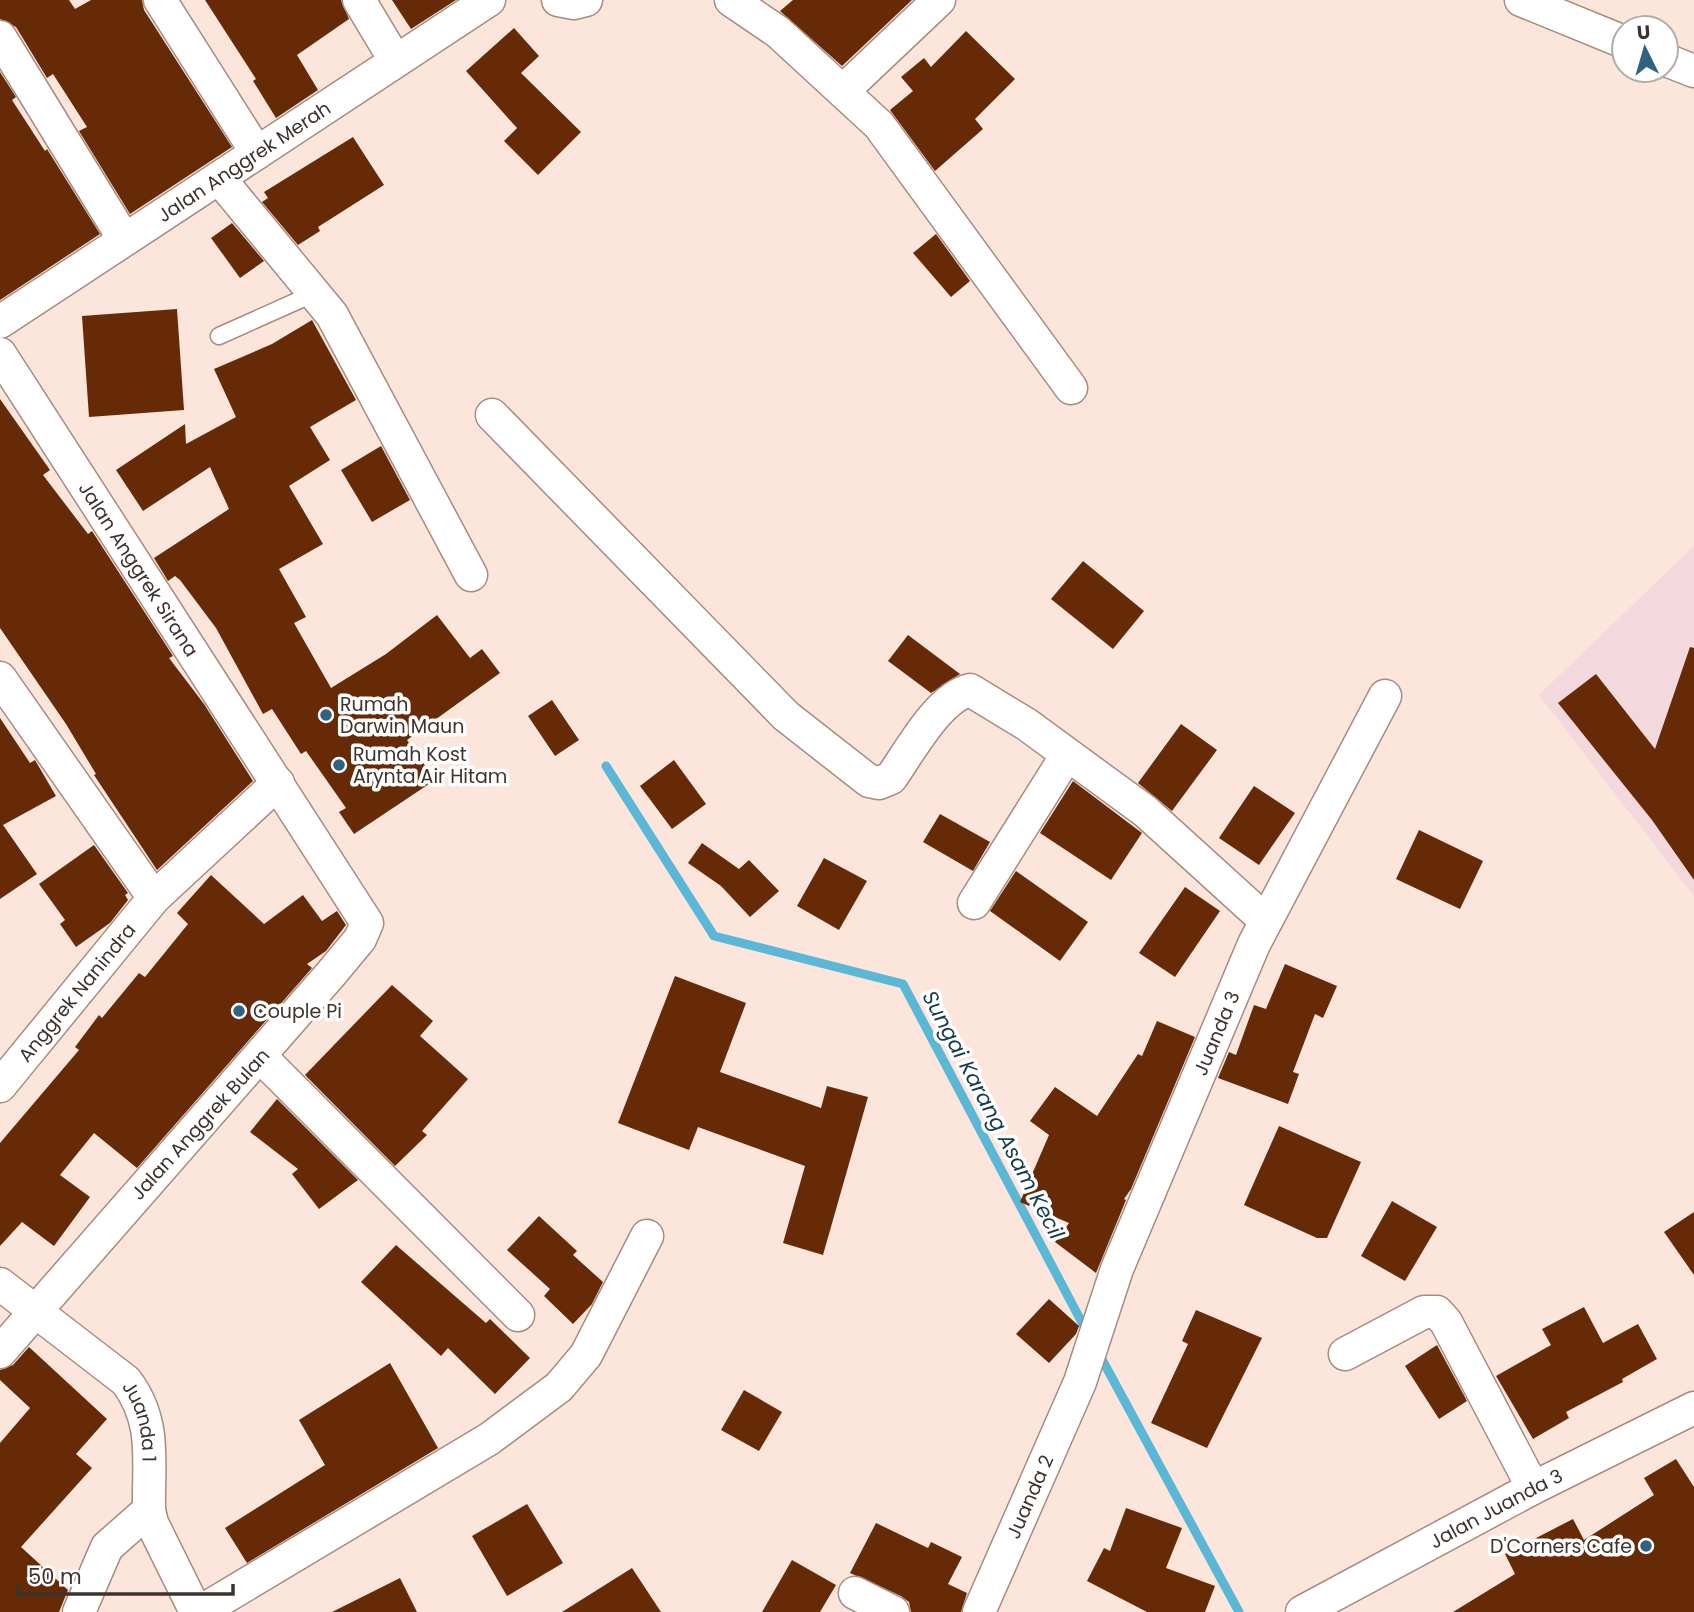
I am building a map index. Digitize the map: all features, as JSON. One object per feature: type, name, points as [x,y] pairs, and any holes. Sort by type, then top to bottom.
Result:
[{"type":"street","points":[[160,0],[257,153]]},
{"type":"street","points":[[359,0],[395,61]]},
{"type":"street","name":"Jalan Anggrek Merah","points":[[0,322],[489,0]]},
{"type":"street","points":[[559,0],[574,3],[586,0]]},
{"type":"street","points":[[731,0],[778,32],[879,125],[1071,388]]},
{"type":"street","points":[[844,90],[939,0]]},
{"type":"street","points":[[1521,0],[1610,36]]},
{"type":"street","points":[[0,37],[124,239]]},
{"type":"street","points":[[219,178],[315,293],[338,327],[471,575]]},
{"type":"street","name":"Jalan Anggrek Sirana","points":[[0,354],[278,783]]},
{"type":"street","points":[[492,415],[786,716],[869,781],[879,783],[891,778],[940,709],[956,694],[970,691],[1026,723],[1145,811],[1266,921]]},
{"type":"street","points":[[0,678],[154,898]]},
{"type":"street","name":"Juanda 3","points":[[1080,1382],[1117,1269],[1195,1080],[1266,921],[1385,696]]},
{"type":"street","points":[[974,903],[1067,755]]},
{"type":"street","name":"Anggrek Nanindra","points":[[0,1086],[154,898],[278,783]]},
{"type":"street","name":"Jalan Anggrek Bulan","points":[[0,1352],[260,1056],[367,926],[367,919],[278,783]]},
{"type":"street","points":[[260,1056],[518,1315]]},
{"type":"street","points":[[198,1612],[489,1439],[559,1387],[586,1355],[647,1236]]},
{"type":"street","name":"Juanda 1","points":[[0,1284],[126,1381],[143,1406],[148,1419],[149,1510],[159,1540],[198,1612]]},
{"type":"street","points":[[1345,1354],[1424,1312],[1437,1312],[1446,1322],[1532,1488]]},
{"type":"street","name":"Juanda 2","points":[[979,1612],[1080,1382]]},
{"type":"street","name":"Jalan Juanda 3","points":[[1302,1612],[1532,1488],[1694,1408]]},
{"type":"street","points":[[79,1612],[107,1547],[149,1510]]},
{"type":"street","points":[[855,1593],[893,1612]]},
{"type":"lane","points":[[219,336],[315,293]]},
{"type":"shaded area","points":[[1694,546],[1694,896],[1539,695]]},
{"type":"building","points":[[0,0],[69,0],[75,9],[91,0],[142,0],[144,10],[232,147],[130,214],[79,131],[87,127],[53,74],[47,78],[16,27],[0,19]]},
{"type":"building","points":[[205,0],[341,0],[349,19],[297,55],[318,90],[276,118],[253,81],[256,79]]},
{"type":"building","points":[[392,0],[456,0],[411,29]]},
{"type":"building","points":[[793,0],[912,0],[842,66],[780,11]]},
{"type":"building","points":[[514,28],[539,56],[521,73],[581,132],[538,175],[504,141],[517,128],[466,71]]},
{"type":"building","points":[[966,31],[1015,79],[975,119],[983,129],[935,171],[890,110],[913,91],[901,77],[924,58],[931,67]]},
{"type":"building","points":[[0,72],[16,97],[12,100],[45,151],[47,149],[100,234],[0,300]]},
{"type":"building","points":[[353,137],[384,185],[318,227],[320,231],[298,245],[262,202],[268,198],[264,192]]},
{"type":"building","points":[[232,223],[264,261],[240,278],[211,238]]},
{"type":"building","points":[[936,234],[970,281],[951,297],[913,253]]},
{"type":"building","points":[[177,309],[184,410],[89,417],[82,316]]},
{"type":"building","points":[[312,320],[356,400],[310,427],[330,460],[289,486],[323,544],[279,569],[306,617],[294,623],[331,688],[386,654],[437,615],[470,658],[482,649],[500,673],[407,740],[435,780],[354,834],[339,812],[346,808],[306,751],[301,754],[272,709],[263,714],[216,628],[180,580],[175,576],[168,581],[154,558],[229,509],[210,467],[143,511],[116,470],[185,424],[186,444],[236,417],[214,369],[272,344]]},
{"type":"building","points":[[0,399],[50,470],[43,475],[88,534],[92,531],[173,656],[169,658],[204,704],[253,781],[157,870],[94,775],[96,774],[66,724],[0,628]]},
{"type":"building","points":[[381,446],[410,500],[372,522],[341,470]]},
{"type":"building","points":[[1083,561],[1144,611],[1113,649],[1051,599]]},
{"type":"building","points":[[908,635],[960,674],[931,693],[888,661]]},
{"type":"building","points":[[1690,647],[1694,648],[1694,880],[1652,820],[1558,703],[1596,674],[1655,749]]},
{"type":"building","points":[[552,700],[579,740],[555,756],[528,716]]},
{"type":"building","points":[[0,718],[30,763],[35,760],[56,796],[3,825],[37,874],[0,899]]},
{"type":"building","points":[[1181,724],[1217,750],[1172,811],[1138,783]]},
{"type":"building","points":[[674,760],[706,804],[672,829],[640,786]]},
{"type":"building","points":[[1073,781],[1142,833],[1111,880],[1040,833]]},
{"type":"building","points":[[1254,786],[1295,813],[1259,865],[1219,838]]},
{"type":"building","points":[[940,814],[990,842],[973,871],[923,842]]},
{"type":"building","points":[[1419,830],[1483,861],[1460,909],[1396,879]]},
{"type":"building","points":[[702,843],[739,869],[749,860],[779,891],[750,917],[721,886],[688,863]]},
{"type":"building","points":[[94,845],[128,893],[125,895],[128,900],[110,923],[76,947],[60,924],[65,920],[39,884]]},
{"type":"building","points":[[824,858],[867,881],[839,930],[797,906]]},
{"type":"building","points":[[1016,871],[1088,922],[1060,961],[990,911]]},
{"type":"building","points":[[211,875],[264,924],[303,895],[322,921],[337,911],[346,925],[326,951],[307,964],[312,968],[137,1168],[94,1133],[60,1175],[90,1197],[54,1246],[22,1222],[0,1246],[0,1143],[79,1050],[75,1047],[99,1015],[102,1018],[139,973],[145,977],[188,924],[177,913]]},
{"type":"building","points":[[1185,887],[1220,911],[1175,977],[1139,953]]},
{"type":"building","points":[[1285,964],[1337,986],[1323,1018],[1315,1014],[1293,1072],[1299,1074],[1288,1104],[1218,1078],[1229,1052],[1236,1055],[1254,1005],[1266,1009]]},
{"type":"building","points":[[675,976],[746,1003],[720,1072],[821,1108],[827,1086],[868,1097],[823,1255],[783,1243],[805,1166],[698,1127],[689,1150],[618,1123]]},
{"type":"building","points":[[392,985],[433,1021],[420,1036],[468,1079],[422,1131],[427,1135],[395,1166],[305,1075]]},
{"type":"building","points":[[1157,1021],[1195,1037],[1131,1189],[1124,1199],[1126,1200],[1096,1273],[1055,1242],[1069,1223],[1020,1202],[1049,1135],[1030,1121],[1055,1087],[1097,1116],[1138,1054],[1142,1056]]},
{"type":"building","points":[[277,1099],[358,1180],[319,1209],[292,1174],[298,1169],[250,1132]]},
{"type":"building","points":[[1279,1126],[1361,1162],[1327,1238],[1317,1238],[1244,1205]]},
{"type":"building","points":[[1392,1201],[1437,1227],[1405,1281],[1361,1256]]},
{"type":"building","points":[[1694,1212],[1694,1275],[1664,1232]]},
{"type":"building","points":[[539,1216],[577,1251],[573,1255],[603,1282],[592,1304],[573,1324],[544,1296],[550,1289],[507,1250]]},
{"type":"building","points":[[396,1245],[486,1323],[490,1319],[530,1358],[495,1394],[448,1348],[441,1356],[361,1282]]},
{"type":"building","points":[[1049,1299],[1079,1326],[1076,1334],[1049,1363],[1016,1334]]},
{"type":"building","points":[[1584,1307],[1603,1343],[1638,1324],[1657,1359],[1622,1379],[1623,1382],[1566,1412],[1569,1418],[1533,1439],[1496,1376],[1551,1345],[1542,1329]]},
{"type":"building","points":[[1196,1310],[1262,1338],[1207,1448],[1151,1423],[1188,1344],[1182,1341]]},
{"type":"building","points":[[1437,1345],[1467,1401],[1439,1419],[1405,1366]]},
{"type":"building","points":[[29,1347],[107,1419],[76,1454],[92,1468],[21,1547],[68,1590],[59,1612],[0,1612],[0,1443],[30,1408],[0,1380],[0,1370],[13,1365]]},
{"type":"building","points":[[390,1363],[438,1448],[247,1563],[225,1528],[325,1465],[299,1420]]},
{"type":"building","points":[[744,1390],[782,1412],[759,1451],[721,1430]]},
{"type":"building","points":[[1676,1459],[1694,1487],[1694,1612],[1453,1612],[1515,1574],[1505,1554],[1573,1519],[1584,1540],[1654,1495],[1644,1478]]},
{"type":"building","points":[[527,1504],[563,1563],[507,1596],[472,1536]]},
{"type":"building","points":[[1126,1508],[1182,1528],[1166,1568],[1215,1586],[1205,1612],[1147,1612],[1087,1581],[1104,1548],[1110,1551]]},
{"type":"building","points":[[876,1523],[928,1548],[931,1542],[962,1557],[948,1584],[967,1593],[961,1612],[911,1612],[909,1602],[901,1596],[850,1573]]},
{"type":"building","points":[[792,1560],[836,1585],[820,1612],[762,1612]]},
{"type":"building","points":[[632,1568],[661,1612],[562,1612]]},
{"type":"building","points":[[400,1578],[417,1612],[332,1612]]},
{"type":"waterway","name":"Sungai Karang Asam Kecil","points":[[606,766],[714,936],[903,984],[1088,1334]]},
{"type":"waterway","name":"Sungai Karang Asam Kecil","points":[[1098,1352],[1239,1612]]},
{"type":"place","name":"Rumah Darwin Maun","points":[[326,715]]},
{"type":"place","name":"Rumah Kost Arynta Air Hitam","points":[[339,765]]},
{"type":"place","name":"Couple Pi","points":[[239,1011]]},
{"type":"place","name":"D'Corners Cafe","points":[[1646,1546]]}]
